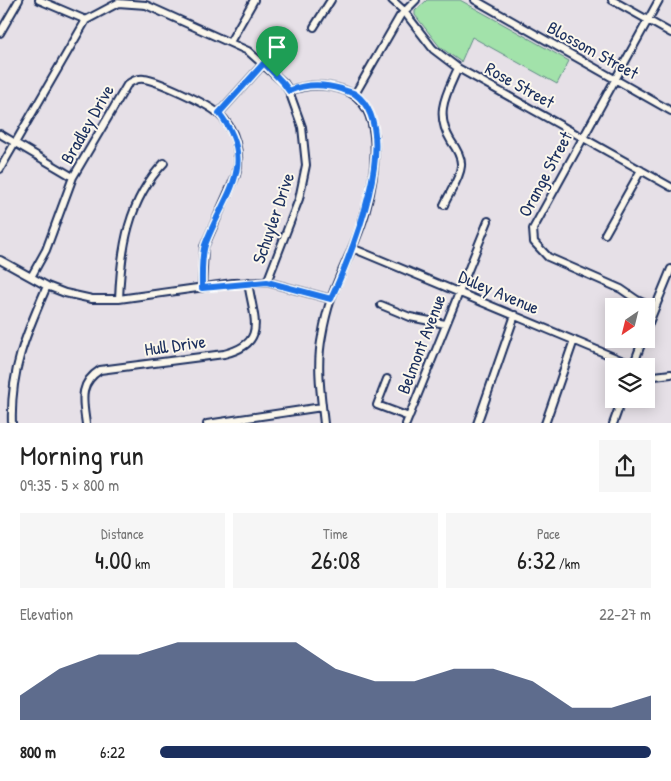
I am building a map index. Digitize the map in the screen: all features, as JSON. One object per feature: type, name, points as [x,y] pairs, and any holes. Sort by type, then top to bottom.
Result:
[{"type":"street","points":[[0,33],[19,0]]},
{"type":"street","points":[[0,168],[86,20],[39,0]]},
{"type":"street","points":[[230,42],[254,0]]},
{"type":"street","points":[[314,27],[331,0]]},
{"type":"street","name":"Rose Street","points":[[392,0],[404,10],[433,49],[458,68],[671,187]]},
{"type":"street","points":[[355,94],[404,10],[416,0]]},
{"type":"street","name":"Blossom Street","points":[[475,0],[671,111]]},
{"type":"street","points":[[612,0],[671,33]]},
{"type":"street","name":"Orange Street","points":[[634,298],[621,289],[548,257],[534,242],[533,229],[535,222],[659,0]]},
{"type":"street","name":"Schuyler Drive","points":[[86,20],[118,2],[146,5],[248,51],[264,63],[289,91],[302,127],[305,172],[299,199],[267,282]]},
{"type":"street","points":[[219,113],[264,63]]},
{"type":"street","points":[[444,205],[462,163],[457,149],[443,127],[442,116],[446,96],[458,68]]},
{"type":"street","name":"Bradley Drive","points":[[31,277],[49,242],[73,177],[131,81],[143,79],[151,80],[198,101],[219,113],[233,133],[237,146],[238,168],[204,247],[202,288]]},
{"type":"street","points":[[289,91],[306,86],[328,86],[355,94],[367,109],[372,121],[374,153],[366,211],[331,299],[319,358],[324,423]]},
{"type":"street","points":[[0,134],[73,177]]},
{"type":"street","points":[[119,299],[121,259],[128,223],[135,205],[156,171],[164,163]]},
{"type":"street","points":[[605,234],[641,170]]},
{"type":"street","name":"Belmont Avenue","points":[[408,420],[458,290],[488,221]]},
{"type":"street","name":"Duley Avenue","points":[[352,248],[458,290],[615,358]]},
{"type":"street","points":[[0,260],[48,286],[66,293],[92,299],[119,299],[248,282],[267,282],[331,299]]},
{"type":"street","points":[[655,306],[671,269]]},
{"type":"street","name":"Hull Drive","points":[[86,423],[82,393],[89,380],[100,370],[224,354],[237,350],[247,344],[254,337],[255,328],[248,282]]},
{"type":"street","points":[[12,423],[11,396],[17,363],[28,328],[48,286]]},
{"type":"street","points":[[664,286],[671,289]]},
{"type":"street","points":[[381,305],[410,316],[445,324]]},
{"type":"street","points":[[477,423],[515,315]]},
{"type":"street","points":[[545,423],[574,340]]},
{"type":"street","points":[[655,377],[671,374]]},
{"type":"street","points":[[386,379],[376,405],[408,420]]},
{"type":"street","points":[[214,423],[322,408]]},
{"type":"street","points":[[613,423],[619,408]]},
{"type":"green space","points":[[427,0],[460,0],[569,61],[557,84],[472,37],[461,62],[440,47],[415,15],[415,11]]},
{"type":"route","points":[[264,63],[277,77],[289,91],[306,86],[328,86],[355,94],[367,109],[372,121],[374,153],[372,180],[366,211],[331,299],[267,282],[248,282],[202,288],[204,247],[238,168],[237,146],[233,133],[219,113],[264,63]]}]
